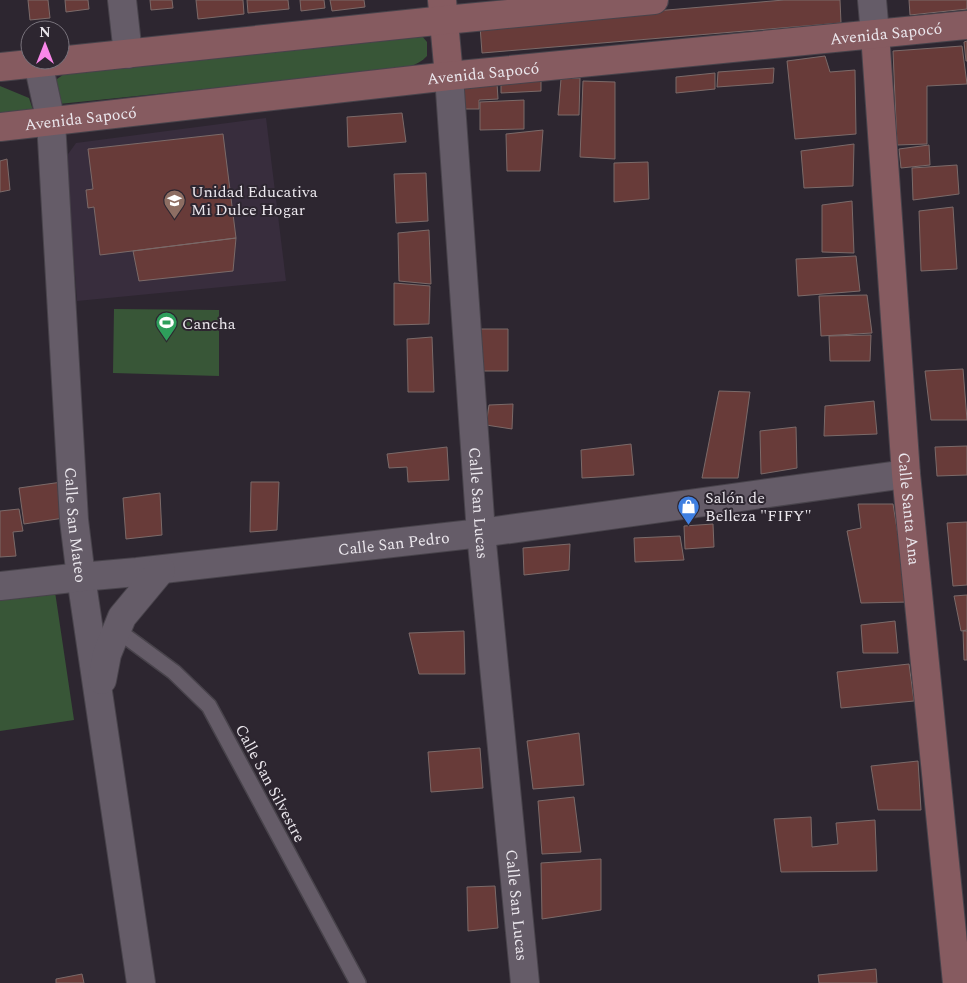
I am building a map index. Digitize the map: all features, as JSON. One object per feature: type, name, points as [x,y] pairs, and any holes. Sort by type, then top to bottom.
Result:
[{"type":"main road","points":[[70,60],[128,54],[444,10],[654,0]]},
{"type":"main road","name":"Calle San Lucas","points":[[444,10],[449,76]]},
{"type":"main road","name":"Avenida Sapocó","points":[[0,128],[449,76],[967,26]]},
{"type":"main road","name":"Calle Santa Ana","points":[[875,34],[906,474],[956,983]]},
{"type":"main road","points":[[0,67],[20,65]]},
{"type":"street","points":[[122,0],[128,54]]},
{"type":"street","points":[[872,0],[875,34]]},
{"type":"street","name":"Calle San Mateo","points":[[40,70],[51,122],[74,520],[141,983]]},
{"type":"street","name":"Calle San Lucas","points":[[449,76],[482,533],[525,983]]},
{"type":"street","name":"Calle San Pedro","points":[[0,586],[161,570],[482,533],[906,474]]},
{"type":"street","points":[[99,694],[107,654],[122,617],[161,570]]},
{"type":"lane","name":"Calle San Silvestre","points":[[117,630],[174,672],[209,706],[358,983]]},
{"type":"shaded area","name":"Unidad Educativa Mi Dulce Hogar","points":[[266,118],[286,281],[77,301],[66,157],[76,143]]},
{"type":"green space","points":[[422,36],[427,42],[427,56],[414,65],[404,68],[59,104],[53,86],[57,79],[67,72]]},
{"type":"green space","points":[[0,86],[29,98],[33,110],[0,114]]},
{"type":"green space","name":"Cancha","points":[[114,309],[219,310],[219,376],[113,373]]},
{"type":"green space","points":[[54,585],[74,720],[0,731],[0,593]]},
{"type":"building","points":[[28,0],[48,0],[50,18],[30,20]]},
{"type":"building","points":[[65,0],[88,0],[89,9],[66,12]]},
{"type":"building","points":[[150,0],[172,0],[173,8],[151,10]]},
{"type":"building","points":[[196,0],[243,0],[244,14],[198,19]]},
{"type":"building","points":[[247,0],[288,0],[289,9],[248,13]]},
{"type":"building","points":[[300,0],[324,0],[325,8],[301,11]]},
{"type":"building","points":[[330,0],[364,0],[365,7],[332,11]]},
{"type":"building","points":[[784,0],[840,0],[841,23],[482,53],[480,26]]},
{"type":"building","points":[[909,0],[967,0],[967,9],[910,15]]},
{"type":"building","points":[[967,41],[967,61],[966,61],[964,42]]},
{"type":"building","points":[[962,46],[967,84],[927,86],[927,144],[897,145],[893,51]]},
{"type":"building","points":[[825,56],[830,72],[855,70],[856,134],[795,139],[787,61]]},
{"type":"building","points":[[774,68],[773,83],[717,87],[718,72]]},
{"type":"building","points":[[715,73],[715,89],[676,93],[676,77]]},
{"type":"building","points":[[580,78],[579,115],[558,115],[561,79]]},
{"type":"building","points":[[541,79],[541,91],[501,93],[501,81]]},
{"type":"building","points":[[583,81],[615,82],[615,159],[580,157]]},
{"type":"building","points":[[497,83],[498,99],[479,100],[479,109],[463,109],[461,85]]},
{"type":"building","points":[[524,100],[524,129],[480,130],[480,102]]},
{"type":"building","points":[[402,113],[406,142],[348,147],[347,117]]},
{"type":"building","points":[[543,130],[540,171],[507,171],[506,134]]},
{"type":"building","points":[[223,134],[236,238],[100,255],[94,207],[88,208],[86,190],[93,189],[88,149]]},
{"type":"building","points":[[854,144],[853,186],[804,188],[801,151]]},
{"type":"building","points":[[929,145],[930,165],[901,168],[899,149]]},
{"type":"building","points":[[7,159],[10,190],[0,192],[0,161]]},
{"type":"building","points":[[648,162],[649,199],[614,202],[614,163]]},
{"type":"building","points":[[957,165],[959,194],[913,200],[912,168]]},
{"type":"building","points":[[426,173],[428,221],[396,223],[394,174]]},
{"type":"building","points":[[852,201],[854,253],[822,252],[822,205]]},
{"type":"building","points":[[953,207],[957,269],[921,271],[919,211]]},
{"type":"building","points":[[429,230],[431,284],[399,281],[398,233]]},
{"type":"building","points":[[236,238],[233,271],[139,281],[133,251]]},
{"type":"building","points":[[856,256],[860,291],[798,296],[796,259]]},
{"type":"building","points":[[394,283],[430,286],[429,324],[394,325]]},
{"type":"building","points":[[867,295],[872,333],[821,336],[819,296]]},
{"type":"building","points":[[478,329],[508,329],[508,371],[481,371]]},
{"type":"building","points":[[871,335],[870,361],[830,361],[829,336]]},
{"type":"building","points":[[432,337],[434,392],[408,392],[407,339]]},
{"type":"building","points":[[963,369],[967,420],[931,420],[925,371]]},
{"type":"building","points":[[719,391],[750,392],[738,478],[702,478]]},
{"type":"building","points":[[874,401],[877,434],[824,436],[825,406]]},
{"type":"building","points":[[513,404],[512,429],[486,425],[489,405]]},
{"type":"building","points":[[796,427],[797,468],[761,474],[760,431]]},
{"type":"building","points":[[631,444],[634,475],[582,478],[581,450]]},
{"type":"building","points":[[967,446],[967,475],[937,476],[935,447]]},
{"type":"building","points":[[447,447],[449,480],[408,482],[407,467],[389,468],[387,454]]},
{"type":"building","points":[[62,482],[64,518],[24,524],[19,488]]},
{"type":"building","points":[[251,482],[279,482],[277,530],[250,532]]},
{"type":"building","points":[[160,493],[162,535],[126,539],[123,498]]},
{"type":"building","points":[[858,504],[893,504],[909,602],[861,603],[847,531],[861,528]]},
{"type":"building","points":[[19,509],[23,531],[13,532],[16,556],[0,557],[0,511]]},
{"type":"building","points":[[967,522],[967,585],[953,586],[947,523]]},
{"type":"building","points":[[713,524],[714,547],[685,549],[684,526]]},
{"type":"building","points":[[680,536],[684,560],[635,562],[634,538]]},
{"type":"building","points":[[570,544],[569,570],[524,575],[523,548]]},
{"type":"building","points":[[967,595],[967,630],[961,631],[954,596]]},
{"type":"building","points":[[895,621],[898,653],[863,653],[861,625]]},
{"type":"building","points":[[464,631],[465,674],[419,674],[409,633]]},
{"type":"building","points":[[963,631],[967,631],[967,660],[964,660]]},
{"type":"building","points":[[909,664],[914,701],[841,708],[837,672]]},
{"type":"building","points":[[579,733],[584,785],[533,789],[527,741]]},
{"type":"building","points":[[480,748],[483,788],[431,792],[428,752]]},
{"type":"building","points":[[918,761],[921,810],[878,810],[871,766]]},
{"type":"building","points":[[574,797],[581,852],[542,854],[538,801]]},
{"type":"building","points":[[811,817],[812,847],[838,844],[836,823],[875,820],[877,871],[781,872],[774,819]]},
{"type":"building","points":[[601,859],[601,910],[542,919],[541,863]]},
{"type":"building","points":[[495,886],[498,928],[468,931],[467,887]]},
{"type":"building","points":[[876,969],[877,983],[819,983],[818,975]]},
{"type":"building","points":[[82,974],[84,983],[56,983],[56,979]]},
{"type":"place","name":"Unidad Educativa Mi Dulce Hogar","points":[[175,219]]},
{"type":"place","name":"Cancha","points":[[166,342]]},
{"type":"place","name":"Salón de Belleza \"FIFY\"","points":[[689,525]]}]
